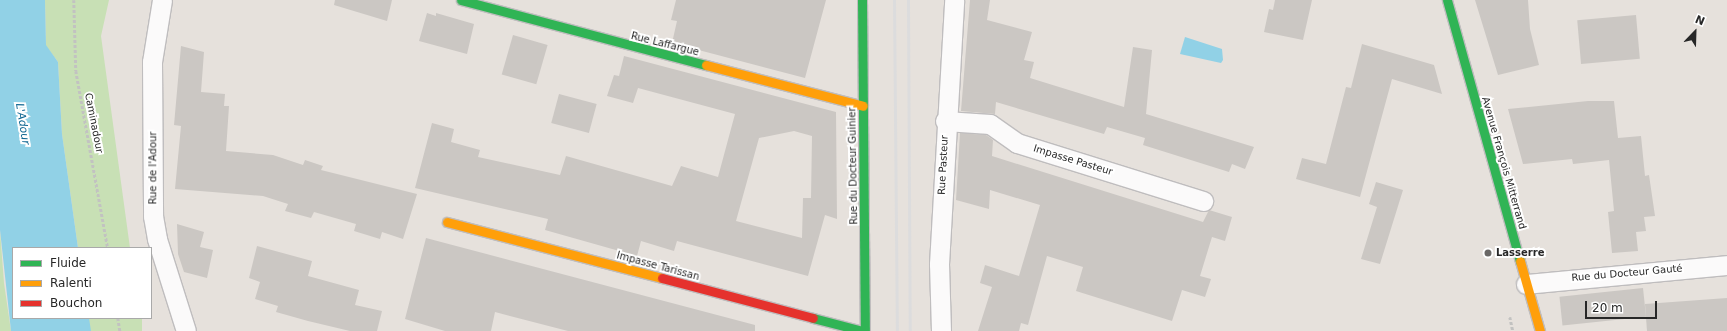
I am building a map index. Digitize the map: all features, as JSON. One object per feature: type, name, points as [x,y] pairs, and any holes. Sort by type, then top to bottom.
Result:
[{"type":"street","name":"Rue de l'Adour","points":[[162,0],[152,62],[153,216],[157,238],[186,331]]},
{"type":"street","name":"Rue Laffargue","points":[[461,0],[863,106]]},
{"type":"street","name":"Rue du Docteur Guinier","points":[[862,0],[864,331]]},
{"type":"street","name":"Rue Pasteur","points":[[941,331],[939,264],[945,120],[954,0]]},
{"type":"street","name":"Avenue François Mitterrand","points":[[1447,0],[1540,331]]},
{"type":"street","name":"Impasse Pasteur","points":[[945,120],[990,124],[1018,143],[1203,201]]},
{"type":"street","name":"Impasse Tarissan","points":[[447,222],[864,331]]},
{"type":"street","name":"Rue du Docteur Gauté","points":[[1526,284],[1727,265]]},
{"type":"path","name":"Caminadour","points":[[74,0],[76,71],[108,247]]},
{"type":"path","points":[[118,319],[120,331]]},
{"type":"green space","points":[[45,0],[109,0],[101,36],[130,247],[78,247],[62,134],[58,62],[46,46]]},
{"type":"green space","points":[[0,230],[4,283],[11,331],[0,331]]},
{"type":"green space","points":[[89,319],[142,319],[142,331],[89,331]]},
{"type":"water","name":"L'Adour","points":[[0,0],[45,0],[46,45],[58,62],[62,134],[78,247],[12,247],[12,319],[89,319],[91,331],[11,331],[0,230]]},
{"type":"water","points":[[1185,37],[1222,49],[1223,60],[1221,63],[1180,54]]},
{"type":"building","points":[[335,0],[392,0],[387,21],[334,5]]},
{"type":"building","points":[[676,0],[826,0],[805,78],[672,43],[677,21],[671,20]]},
{"type":"building","points":[[970,0],[990,0],[987,20],[1032,32],[1024,60],[1034,62],[1030,78],[1124,107],[1133,47],[1152,50],[1146,114],[1254,147],[1245,169],[1232,164],[1229,172],[1143,145],[1145,138],[1107,127],[1104,134],[996,102],[995,114],[961,111]]},
{"type":"building","points":[[1275,0],[1312,0],[1303,40],[1264,32],[1269,9],[1273,10]]},
{"type":"building","points":[[1475,0],[1528,0],[1530,29],[1539,65],[1498,75]]},
{"type":"building","points":[[427,13],[436,16],[436,13],[474,24],[467,54],[419,41]]},
{"type":"building","points":[[1636,15],[1640,59],[1581,64],[1577,20]]},
{"type":"building","points":[[513,35],[548,45],[536,84],[502,74]]},
{"type":"building","points":[[1362,44],[1434,65],[1442,94],[1392,79],[1360,197],[1296,179],[1302,158],[1326,164],[1346,87],[1351,88]]},
{"type":"building","points":[[181,46],[204,52],[201,92],[225,94],[224,106],[229,106],[226,151],[273,155],[303,165],[305,160],[323,166],[321,170],[417,194],[403,239],[382,232],[380,239],[354,231],[356,224],[314,212],[311,218],[285,211],[288,204],[263,196],[175,189],[181,126],[174,125]]},
{"type":"building","points":[[624,56],[836,112],[837,219],[825,215],[808,276],[677,241],[674,251],[641,241],[637,256],[545,230],[548,219],[415,188],[432,123],[454,129],[451,142],[480,150],[478,157],[560,175],[566,156],[672,186],[681,166],[718,177],[735,114],[638,88],[633,103],[607,96],[614,75],[619,76]],"holes":[[[794,131],[812,136],[811,198],[803,198],[802,238],[736,221],[759,138]]]},
{"type":"building","points":[[559,94],[597,104],[589,133],[551,123]]},
{"type":"building","points":[[1588,101],[1614,101],[1618,138],[1641,136],[1645,176],[1649,175],[1655,216],[1644,217],[1646,231],[1636,232],[1638,251],[1612,253],[1608,212],[1614,211],[1609,160],[1573,164],[1572,159],[1523,164],[1508,109]]},
{"type":"building","points":[[960,133],[986,135],[993,140],[992,156],[1203,222],[1209,210],[1232,217],[1225,241],[1212,237],[1200,276],[1211,279],[1205,297],[1182,290],[1172,321],[1076,291],[1083,267],[1047,256],[1028,325],[1021,323],[1019,331],[978,331],[992,287],[980,283],[985,265],[1019,276],[1040,205],[990,190],[989,209],[956,200]]},
{"type":"building","points":[[1376,182],[1403,190],[1380,264],[1361,259],[1377,207],[1369,204]]},
{"type":"building","points":[[177,224],[204,232],[200,247],[213,250],[207,278],[184,272],[178,254]]},
{"type":"building","points":[[426,238],[755,325],[755,331],[568,331],[495,312],[491,331],[445,331],[405,319]]},
{"type":"building","points":[[257,246],[312,261],[308,276],[359,290],[355,305],[382,311],[377,331],[350,331],[308,321],[276,312],[278,306],[255,299],[260,282],[249,278]]},
{"type":"building","points":[[1643,288],[1646,317],[1562,326],[1559,297]]},
{"type":"building","points":[[1727,298],[1727,331],[1647,331],[1645,304]]},
{"type":"railway","points":[[894,0],[897,331]]},
{"type":"railway","points":[[908,0],[910,331]]},
{"type":"traffic: fast","points":[[461,0],[706,65]]},
{"type":"traffic: fast","points":[[862,0],[865,331]]},
{"type":"traffic: fast","points":[[1447,0],[1520,261]]},
{"type":"traffic: fast","points":[[813,318],[863,331]]},
{"type":"traffic: slow","points":[[706,65],[863,106]]},
{"type":"traffic: slow","points":[[447,222],[662,278]]},
{"type":"traffic: slow","points":[[1520,261],[1540,331]]},
{"type":"traffic: jam","points":[[662,278],[813,318]]},
{"type":"place","name":"Lasserre","points":[[1488,253]]}]
